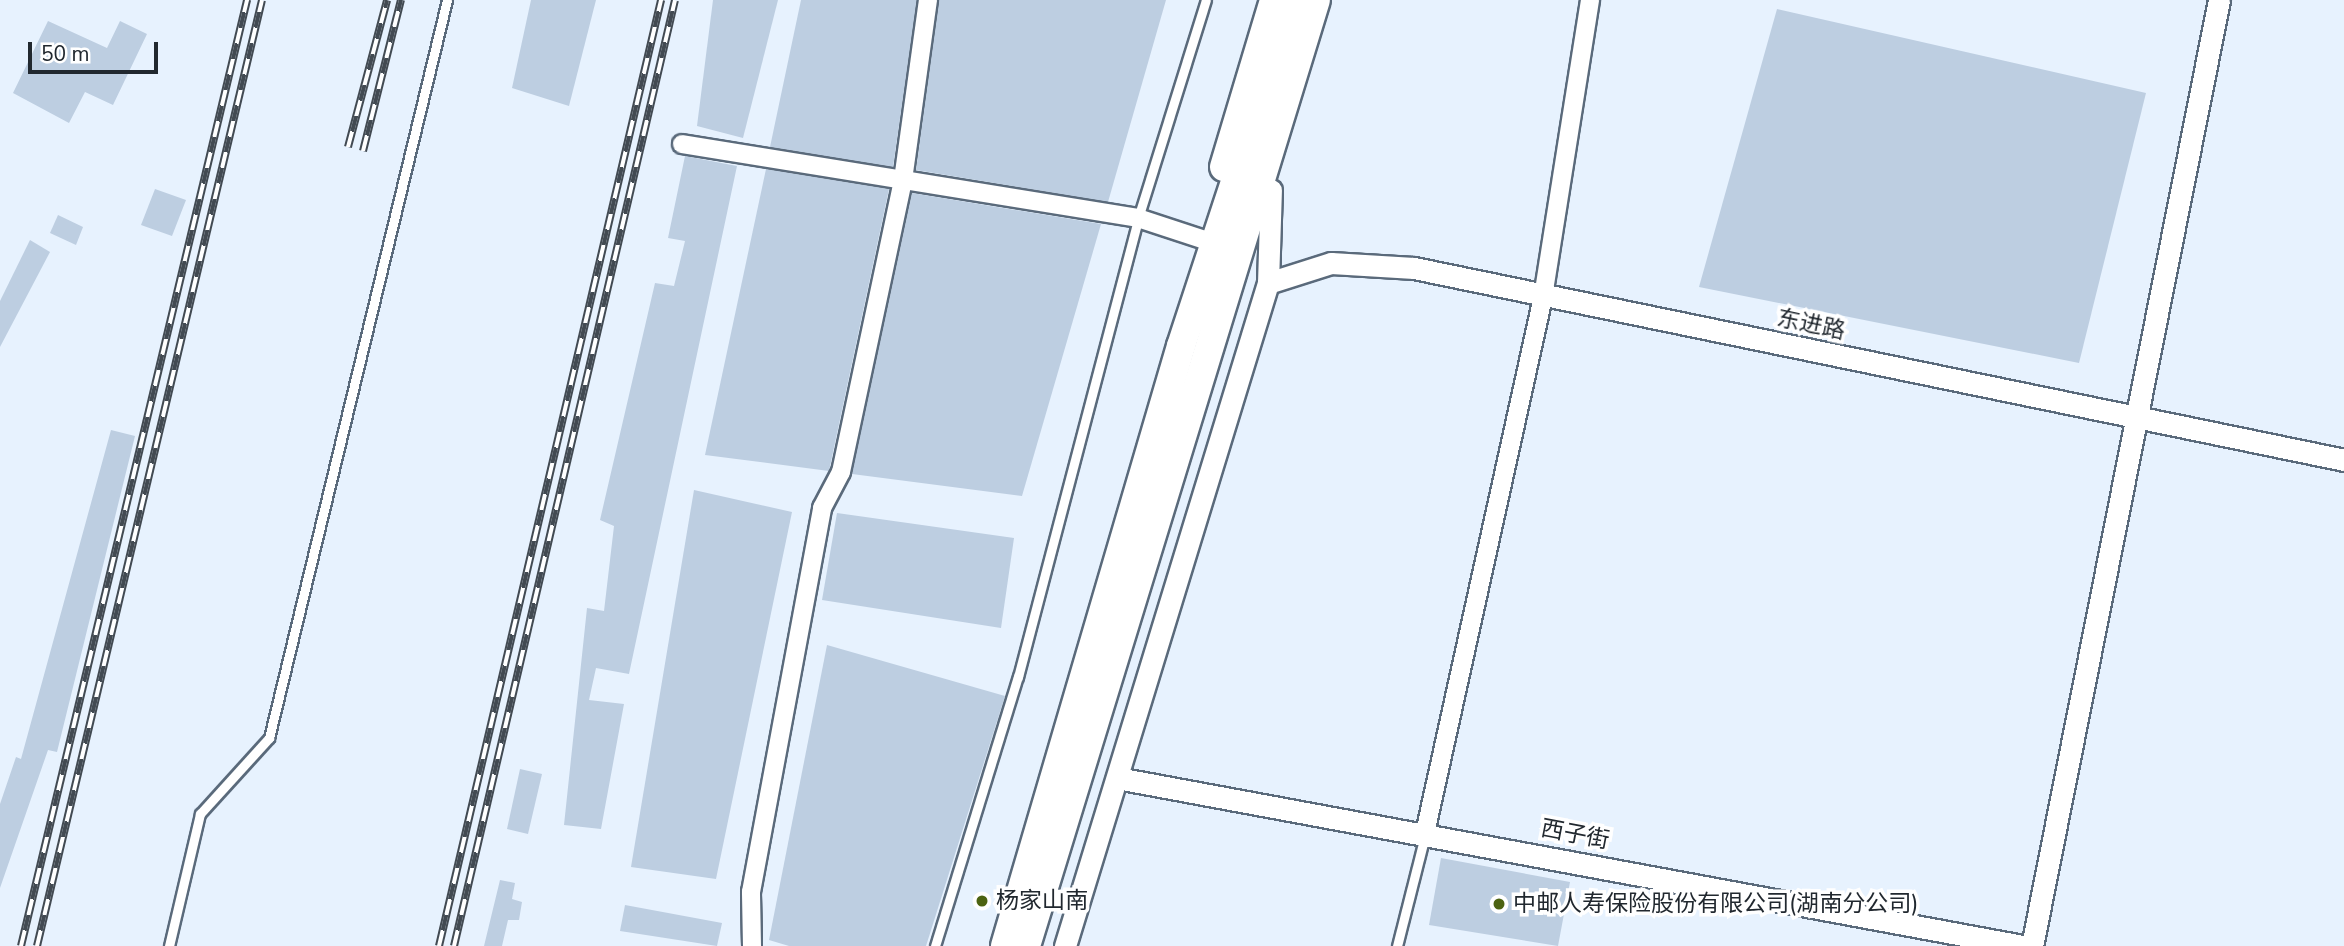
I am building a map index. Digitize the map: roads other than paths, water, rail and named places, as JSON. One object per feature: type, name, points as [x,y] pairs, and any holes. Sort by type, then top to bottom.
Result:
[{"type":"highway","points":[[1026,946],[1193,351],[1205,240],[1274,0]]},
{"type":"highway","points":[[1238,223],[1295,0]]},
{"type":"highway","points":[[1005,946],[1193,351],[1316,0]]},
{"type":"highway","points":[[1193,351],[1271,190],[1329,0]]},
{"type":"street","points":[[752,946],[751,892],[822,508],[841,472],[903,180],[928,0]]},
{"type":"street","points":[[1426,833],[1543,297],[1590,0]]},
{"type":"street","points":[[2032,946],[2219,0]]},
{"type":"street","points":[[682,144],[1139,218],[1205,240]]},
{"type":"street","points":[[1066,946],[1268,283],[1271,190]]},
{"type":"street","name":"东进路","points":[[1268,283],[1331,263],[1413,268],[1543,297],[2344,460]]},
{"type":"street","name":"西子街","points":[[1117,778],[1426,833],[2023,946]]},
{"type":"lane","points":[[169,946],[200,814],[269,738],[447,0]]},
{"type":"lane","points":[[935,946],[1018,677],[1139,218],[1206,0]]},
{"type":"lane","points":[[1397,946],[1426,833]]},
{"type":"railway","points":[[21,946],[247,0]]},
{"type":"railway","points":[[37,946],[262,0]]},
{"type":"railway","points":[[348,147],[387,0]]},
{"type":"railway","points":[[363,151],[401,0]]},
{"type":"railway","points":[[439,946],[661,0]]},
{"type":"railway","points":[[454,946],[675,0]]},
{"type":"place","name":"杨家山南","points":[[982,901]]},
{"type":"place","name":"中邮人寿保险股份有限公司(湖南分公司)","points":[[1499,904]]}]
